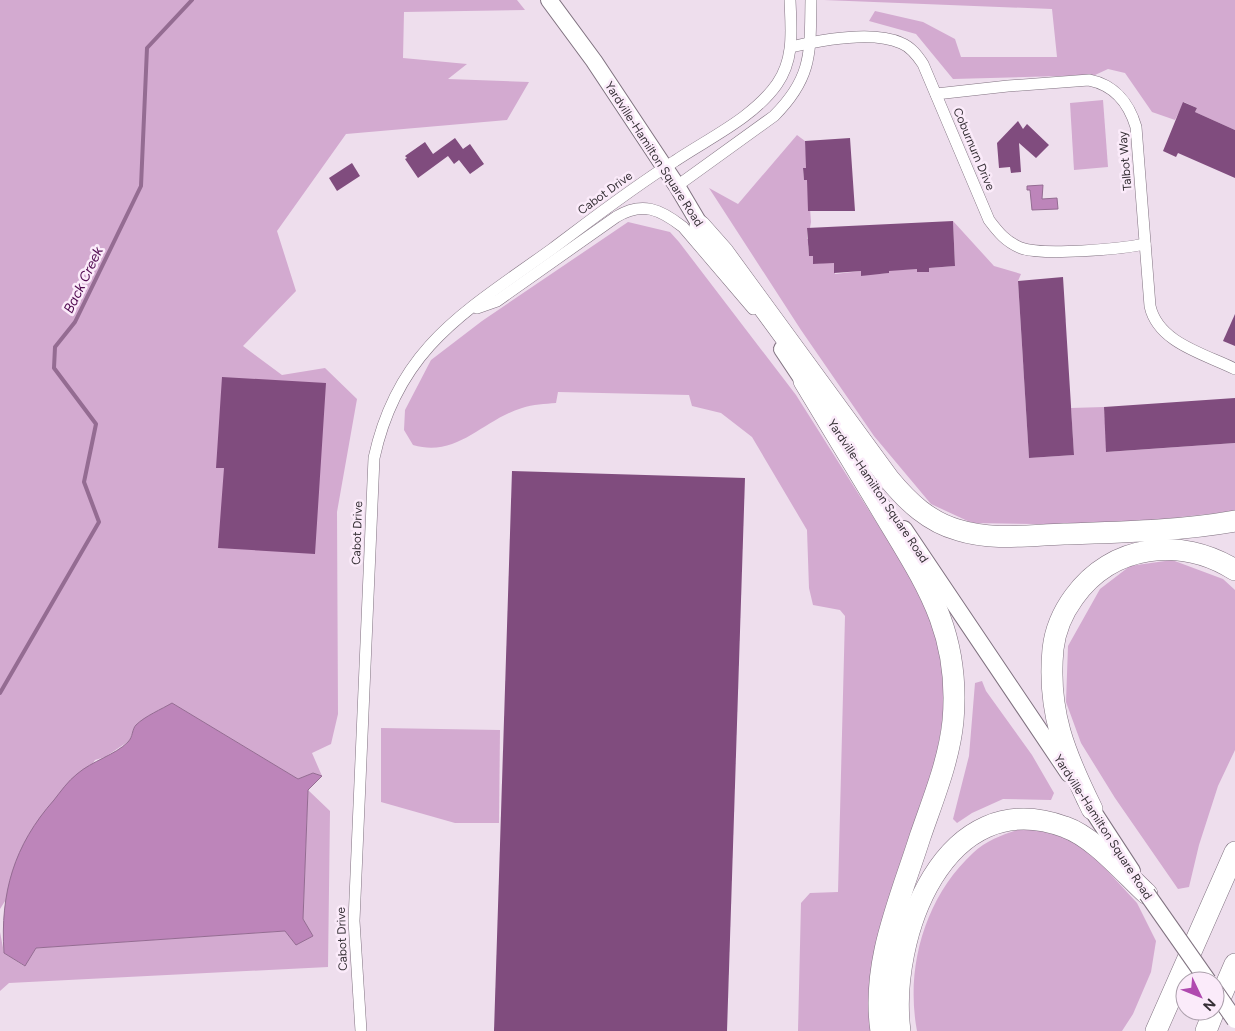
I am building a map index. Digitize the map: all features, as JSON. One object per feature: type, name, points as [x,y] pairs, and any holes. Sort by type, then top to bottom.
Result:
[{"type":"highway","points":[[700,226],[723,252],[889,479],[908,501],[937,522],[975,535],[996,537],[1124,532],[1235,521]]},
{"type":"highway","points":[[804,381],[930,592],[948,640],[953,670],[953,722],[946,758],[886,943],[879,997],[881,1031]]},
{"type":"highway","points":[[1092,809],[1068,761],[1055,710],[1052,679],[1053,648],[1061,620],[1069,604],[1081,588],[1112,562],[1150,550],[1187,550],[1204,554],[1235,570]]},
{"type":"highway","points":[[900,1031],[898,993],[900,965],[915,912],[927,886],[952,851],[981,830],[999,823],[1035,819],[1068,828],[1083,836],[1147,894]]},
{"type":"highway","points":[[1156,1031],[1234,854]]},
{"type":"highway","points":[[1142,1031],[1186,962]]},
{"type":"highway","points":[[1225,987],[1235,964]]},
{"type":"street","name":"Yardville-Hamilton Square Road","points":[[549,0],[594,62],[677,186],[700,226],[758,314],[1092,809],[1147,894],[1201,971]]},
{"type":"street","points":[[790,0],[791,47]]},
{"type":"street","points":[[677,186],[774,116],[788,102],[805,75],[810,43],[811,0]]},
{"type":"street","name":"Coburnurn Drive","points":[[791,47],[856,38],[886,38],[902,43],[914,51],[923,64],[989,220],[1002,237],[1022,248],[1038,251],[1124,248],[1145,244]]},
{"type":"street","name":"Cabot Drive","points":[[361,1031],[356,964],[354,892],[360,805],[374,458],[388,409],[403,380],[427,346],[464,312],[664,168],[751,111],[777,83],[792,51],[791,47]]},
{"type":"street","name":"Talbot Way","points":[[936,94],[1089,80],[1099,82],[1114,90],[1132,114],[1136,127],[1153,319],[1174,340],[1235,368]]},
{"type":"street","points":[[464,312],[497,301],[628,209],[641,206],[671,217],[683,227],[758,314]]},
{"type":"street","points":[[1225,1005],[1235,1020]]},
{"type":"shaded area","points":[[0,0],[517,0],[525,10],[404,12],[403,58],[467,64],[448,79],[529,82],[507,120],[346,134],[277,231],[296,291],[243,346],[282,375],[325,368],[357,399],[337,512],[338,714],[331,744],[312,753],[322,776],[313,773],[298,779],[172,703],[136,725],[129,741],[105,757],[95,760],[0,909]]},
{"type":"shaded area","points":[[824,0],[1235,0],[1235,130],[1195,112],[1197,108],[1184,102],[1175,120],[1152,112],[1125,73],[1108,69],[1095,75],[953,79],[916,34],[869,21],[875,11],[923,22],[955,39],[961,57],[1057,57],[1052,9]]},
{"type":"shaded area","points":[[1103,100],[1108,167],[1074,170],[1070,103]]},
{"type":"shaded area","points":[[797,135],[805,141],[807,168],[803,169],[804,180],[808,180],[811,222],[810,228],[807,229],[807,239],[812,239],[808,246],[809,256],[813,256],[813,264],[834,262],[835,274],[861,271],[861,276],[878,270],[878,274],[889,273],[889,270],[917,269],[918,272],[929,272],[929,268],[955,266],[953,221],[994,266],[1021,274],[1018,281],[1029,458],[1074,455],[1071,408],[1104,407],[1107,452],[1235,443],[1235,511],[1109,525],[972,523],[931,504],[874,436],[801,330],[709,188],[738,204]]},
{"type":"shaded area","points":[[1043,185],[1042,199],[1057,198],[1058,209],[1032,210],[1030,190],[1027,190],[1027,186]]},
{"type":"shaded area","points":[[628,222],[670,232],[796,395],[923,596],[943,645],[944,712],[936,758],[872,1031],[798,1031],[801,903],[810,893],[838,892],[845,616],[840,610],[813,605],[809,588],[807,530],[752,437],[721,413],[692,406],[689,395],[558,392],[556,403],[522,408],[457,442],[443,446],[429,448],[413,445],[404,430],[405,410],[431,360],[482,321]]},
{"type":"shaded area","points":[[1172,560],[1223,579],[1235,590],[1235,750],[1218,786],[1199,845],[1189,887],[1178,889],[1115,798],[1081,743],[1066,702],[1068,646],[1100,589],[1130,566]]},
{"type":"shaded area","points":[[982,681],[986,691],[1032,755],[1054,793],[1051,800],[1003,799],[972,813],[957,823],[953,819],[969,756],[975,683]]},
{"type":"shaded area","points":[[172,703],[298,779],[313,773],[322,776],[308,790],[303,919],[313,936],[296,945],[285,931],[36,948],[25,966],[4,953],[3,931],[4,910],[12,871],[29,834],[40,817],[74,777],[89,765],[123,747],[130,740],[136,725]]},
{"type":"shaded area","points":[[381,728],[500,730],[499,823],[455,823],[381,802]]},
{"type":"shaded area","points":[[308,790],[330,811],[328,967],[9,983],[0,991],[0,932],[4,953],[24,966],[36,948],[285,931],[296,944],[313,936],[303,919]]},
{"type":"shaded area","points":[[1028,827],[1082,843],[1137,903],[1156,941],[1151,972],[1133,1014],[1122,1031],[917,1031],[914,983],[917,959],[922,935],[942,891],[956,871],[979,848],[999,837]]},
{"type":"building","points":[[1183,102],[1197,108],[1195,112],[1235,130],[1235,178],[1178,153],[1176,157],[1163,151]]},
{"type":"building","points":[[1018,121],[1023,129],[1027,124],[1049,145],[1036,158],[1019,143],[1021,172],[1011,173],[1010,167],[999,168],[997,143]]},
{"type":"building","points":[[455,138],[463,149],[470,144],[484,164],[470,174],[459,160],[454,164],[448,156],[418,178],[405,159],[407,158],[405,156],[425,142],[433,154]]},
{"type":"building","points":[[850,138],[855,211],[808,211],[807,180],[804,180],[803,168],[806,168],[805,141]]},
{"type":"building","points":[[352,163],[360,176],[337,191],[329,178]]},
{"type":"building","points":[[953,221],[955,266],[929,268],[929,272],[917,272],[917,269],[861,276],[861,271],[834,273],[834,263],[813,264],[813,256],[809,256],[807,228]]},
{"type":"building","points":[[1063,277],[1074,455],[1029,458],[1018,281]]},
{"type":"building","points":[[1235,314],[1235,346],[1223,341]]},
{"type":"building","points":[[222,377],[326,383],[315,554],[218,548],[224,468],[216,468]]},
{"type":"building","points":[[1235,398],[1235,443],[1106,452],[1104,407]]},
{"type":"building","points":[[512,471],[745,478],[727,1031],[494,1031]]},
{"type":"waterway","name":"Back Creek","points":[[0,693],[99,522],[84,482],[96,424],[54,368],[55,347],[75,322],[141,186],[147,48],[192,0]]}]
